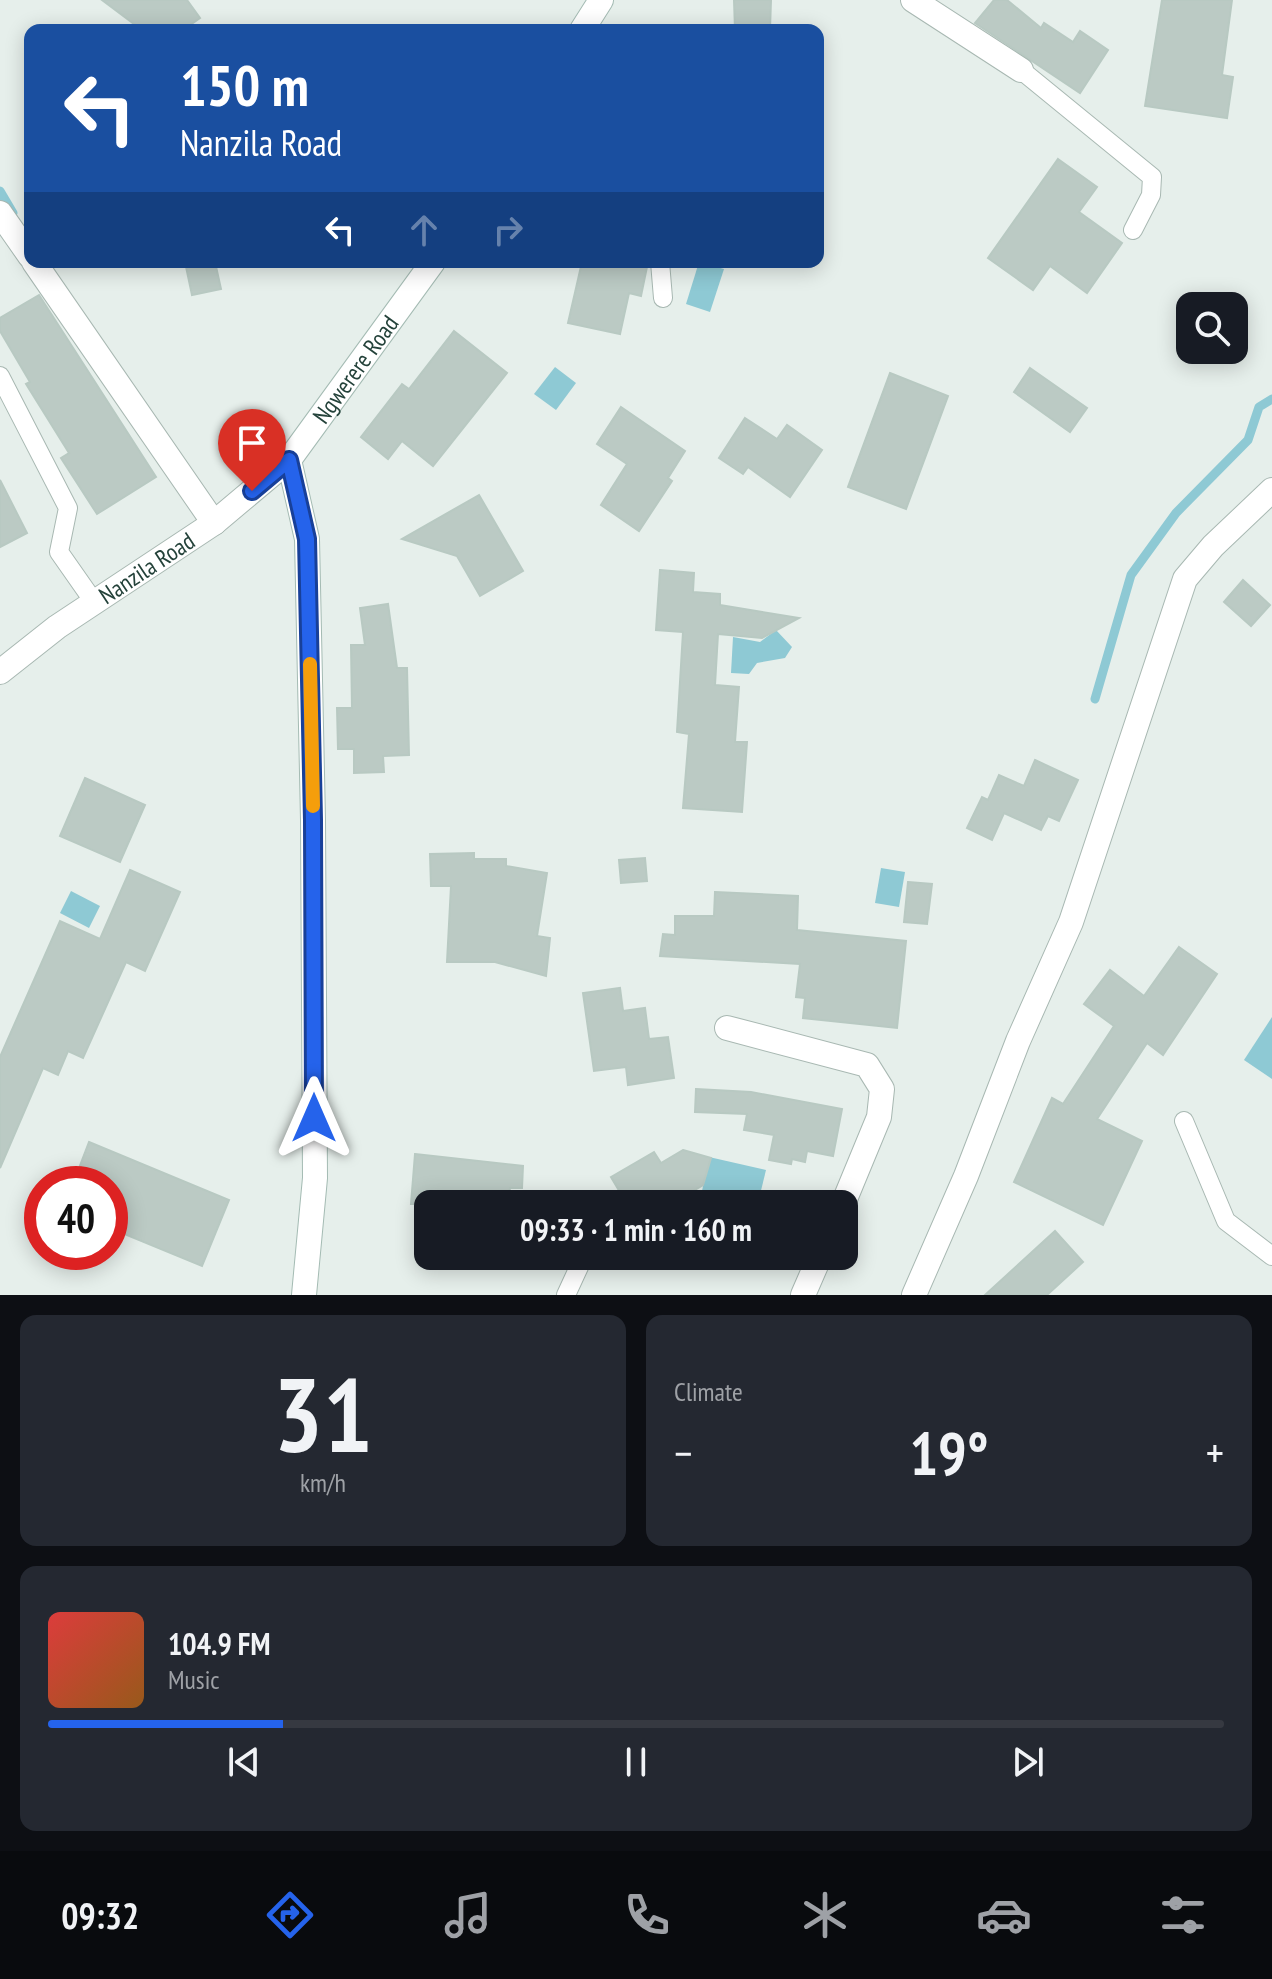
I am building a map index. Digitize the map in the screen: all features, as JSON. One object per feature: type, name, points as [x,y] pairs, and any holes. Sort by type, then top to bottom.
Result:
[{"type":"street","points":[[586,24],[601,0]]},
{"type":"street","points":[[913,0],[1021,70]]},
{"type":"street","points":[[0,213],[24,247]]},
{"type":"street","points":[[38,268],[214,523]]},
{"type":"street","name":"Ngwerere Road","points":[[289,460],[429,268]]},
{"type":"street","points":[[289,460],[307,539],[313,820],[315,1178],[304,1295]]},
{"type":"street","name":"Nanzila Road","points":[[0,672],[94,602],[214,523],[289,460]]},
{"type":"street","points":[[914,1295],[966,1176],[1018,1041],[1071,922],[1185,579],[1213,546],[1272,490]]},
{"type":"street","points":[[727,1028],[867,1065],[882,1089],[879,1117],[849,1190]]},
{"type":"street","points":[[803,1295],[814,1270]]},
{"type":"lane","points":[[1021,70],[1152,177],[1151,195],[1133,230]]},
{"type":"lane","points":[[660,268],[663,298]]},
{"type":"lane","points":[[0,376],[68,508],[59,552],[94,602]]},
{"type":"lane","points":[[1184,1121],[1226,1221],[1272,1256]]},
{"type":"lane","points":[[566,1295],[578,1270]]},
{"type":"water","points":[[697,268],[724,269],[710,312],[686,304]]},
{"type":"water","points":[[555,367],[576,383],[556,410],[534,394]]},
{"type":"water","points":[[776,630],[792,647],[785,658],[757,663],[749,674],[731,673],[733,637],[760,642]]},
{"type":"water","points":[[881,868],[905,872],[899,907],[875,903]]},
{"type":"water","points":[[71,891],[100,906],[89,928],[60,913]]},
{"type":"water","points":[[1272,1017],[1272,1079],[1244,1060]]},
{"type":"water","points":[[709,1157],[766,1170],[761,1190],[702,1190]]},
{"type":"building","points":[[102,0],[187,0],[200,18],[192,24],[134,24]]},
{"type":"building","points":[[734,0],[771,0],[770,24],[735,24]]},
{"type":"building","points":[[994,0],[1007,0],[1041,28],[1044,23],[1073,42],[1080,31],[1108,50],[1080,93],[975,23]]},
{"type":"building","points":[[1162,0],[1232,0],[1222,75],[1233,77],[1227,118],[1145,106]]},
{"type":"building","points":[[1058,159],[1097,187],[1079,212],[1122,243],[1087,293],[1050,266],[1033,290],[988,258]]},
{"type":"building","points":[[186,268],[216,268],[221,289],[192,295]]},
{"type":"building","points":[[581,268],[647,268],[641,296],[629,293],[620,334],[568,323]]},
{"type":"building","points":[[39,295],[156,477],[97,514],[61,458],[69,453],[26,384],[30,382],[0,331],[0,318]]},
{"type":"building","points":[[454,331],[507,373],[433,466],[402,441],[388,459],[361,437],[402,384],[409,389]]},
{"type":"building","points":[[1030,368],[1087,408],[1070,432],[1014,392]]},
{"type":"building","points":[[890,373],[948,396],[906,509],[848,487]]},
{"type":"building","points":[[621,407],[685,451],[668,478],[672,481],[639,531],[601,505],[627,464],[597,444]]},
{"type":"building","points":[[745,418],[777,439],[787,425],[822,450],[790,497],[748,467],[743,474],[719,458]]},
{"type":"building","points":[[0,480],[27,533],[0,547]]},
{"type":"building","points":[[479,495],[523,571],[480,596],[457,556],[402,539]]},
{"type":"building","points":[[660,570],[694,573],[693,592],[720,594],[720,605],[799,618],[762,638],[718,634],[715,685],[739,687],[735,742],[747,742],[742,812],[683,808],[689,734],[677,732],[683,632],[656,630]]},
{"type":"building","points":[[1243,580],[1270,605],[1251,626],[1224,602]]},
{"type":"building","points":[[388,604],[397,668],[407,668],[409,755],[383,756],[384,772],[354,773],[354,749],[338,749],[337,708],[352,708],[351,645],[365,645],[360,608]]},
{"type":"building","points":[[1035,760],[1078,780],[1059,821],[1048,816],[1041,830],[1004,813],[992,840],[967,828],[982,797],[988,800],[999,775],[1024,786]]},
{"type":"building","points":[[85,778],[145,805],[120,862],[60,836]]},
{"type":"building","points":[[474,853],[474,859],[506,859],[506,866],[547,873],[537,936],[550,938],[546,976],[495,962],[447,962],[451,886],[431,886],[430,854]]},
{"type":"building","points":[[645,858],[647,881],[621,883],[619,860]]},
{"type":"building","points":[[130,870],[180,892],[145,971],[126,962],[83,1058],[68,1051],[58,1075],[43,1068],[0,1168],[0,1057],[60,921],[100,939]]},
{"type":"building","points":[[908,882],[932,884],[927,924],[904,922]]},
{"type":"building","points":[[715,892],[798,896],[797,930],[906,941],[897,1028],[803,1018],[805,998],[796,997],[800,964],[660,956],[663,934],[675,935],[675,916],[714,916]]},
{"type":"building","points":[[1179,947],[1217,974],[1163,1055],[1147,1043],[1097,1119],[1142,1141],[1103,1225],[1014,1182],[1052,1098],[1063,1104],[1114,1026],[1084,1004],[1110,970],[1144,996]]},
{"type":"building","points":[[620,988],[623,1011],[645,1008],[649,1039],[668,1037],[674,1078],[628,1085],[626,1067],[594,1071],[583,993]]},
{"type":"building","points":[[696,1089],[751,1092],[842,1109],[833,1156],[807,1151],[805,1162],[792,1159],[791,1164],[769,1160],[774,1135],[744,1130],[747,1114],[695,1112]]},
{"type":"building","points":[[89,1142],[229,1200],[202,1266],[128,1235],[128,1166],[80,1166]]},
{"type":"building","points":[[683,1150],[711,1158],[703,1185],[695,1190],[619,1190],[611,1177],[654,1152],[661,1163]]},
{"type":"building","points":[[415,1154],[523,1166],[522,1188],[414,1190],[414,1204],[411,1204]]},
{"type":"building","points":[[1055,1231],[1083,1262],[1047,1295],[985,1295]]},
{"type":"waterway","points":[[0,191],[13,213]]},
{"type":"waterway","points":[[1095,699],[1131,575],[1176,513],[1248,440],[1259,407],[1272,399]]},
{"type":"slow traffic","points":[[310,664],[313,806]]},
{"type":"route","points":[[252,491],[289,460],[307,539],[313,820],[314,1118]]}]
